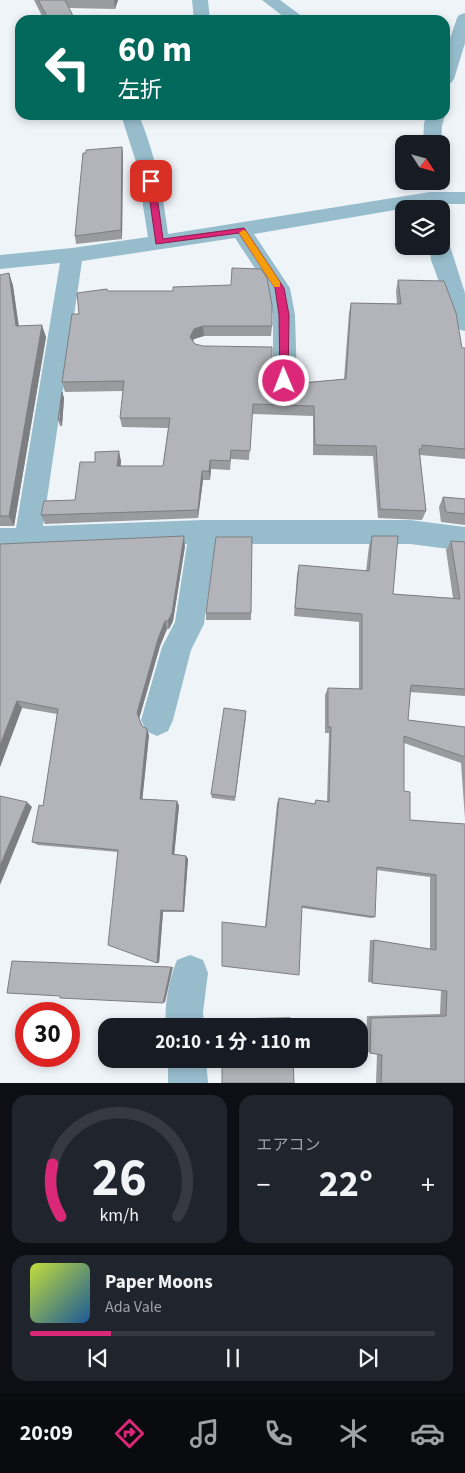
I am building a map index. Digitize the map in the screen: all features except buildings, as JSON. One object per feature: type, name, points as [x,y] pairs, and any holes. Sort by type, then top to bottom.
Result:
[{"type":"street","points":[[200,0],[202,15]]},
{"type":"street","points":[[270,0],[292,15]]},
{"type":"street","points":[[450,64],[465,18]]},
{"type":"street","points":[[132,120],[145,153],[151,181],[159,242]]},
{"type":"street","points":[[432,135],[433,120]]},
{"type":"street","points":[[0,262],[72,255],[241,230],[431,196],[465,198]]},
{"type":"street","points":[[241,230],[279,288],[284,315],[275,347],[284,381]]},
{"type":"street","points":[[28,538],[72,255]]},
{"type":"street","points":[[441,255],[465,323]]},
{"type":"street","points":[[157,720],[177,646],[189,624],[203,532]]},
{"type":"street","points":[[0,540],[203,532],[410,532],[465,539]]},
{"type":"street","points":[[184,1018],[190,973]]},
{"type":"street","points":[[187,1068],[188,1083]]},
{"type":"slow traffic","points":[[243,233],[277,284]]},
{"type":"route","points":[[151,181],[159,242],[241,230],[279,288],[284,315],[284,381]]}]
